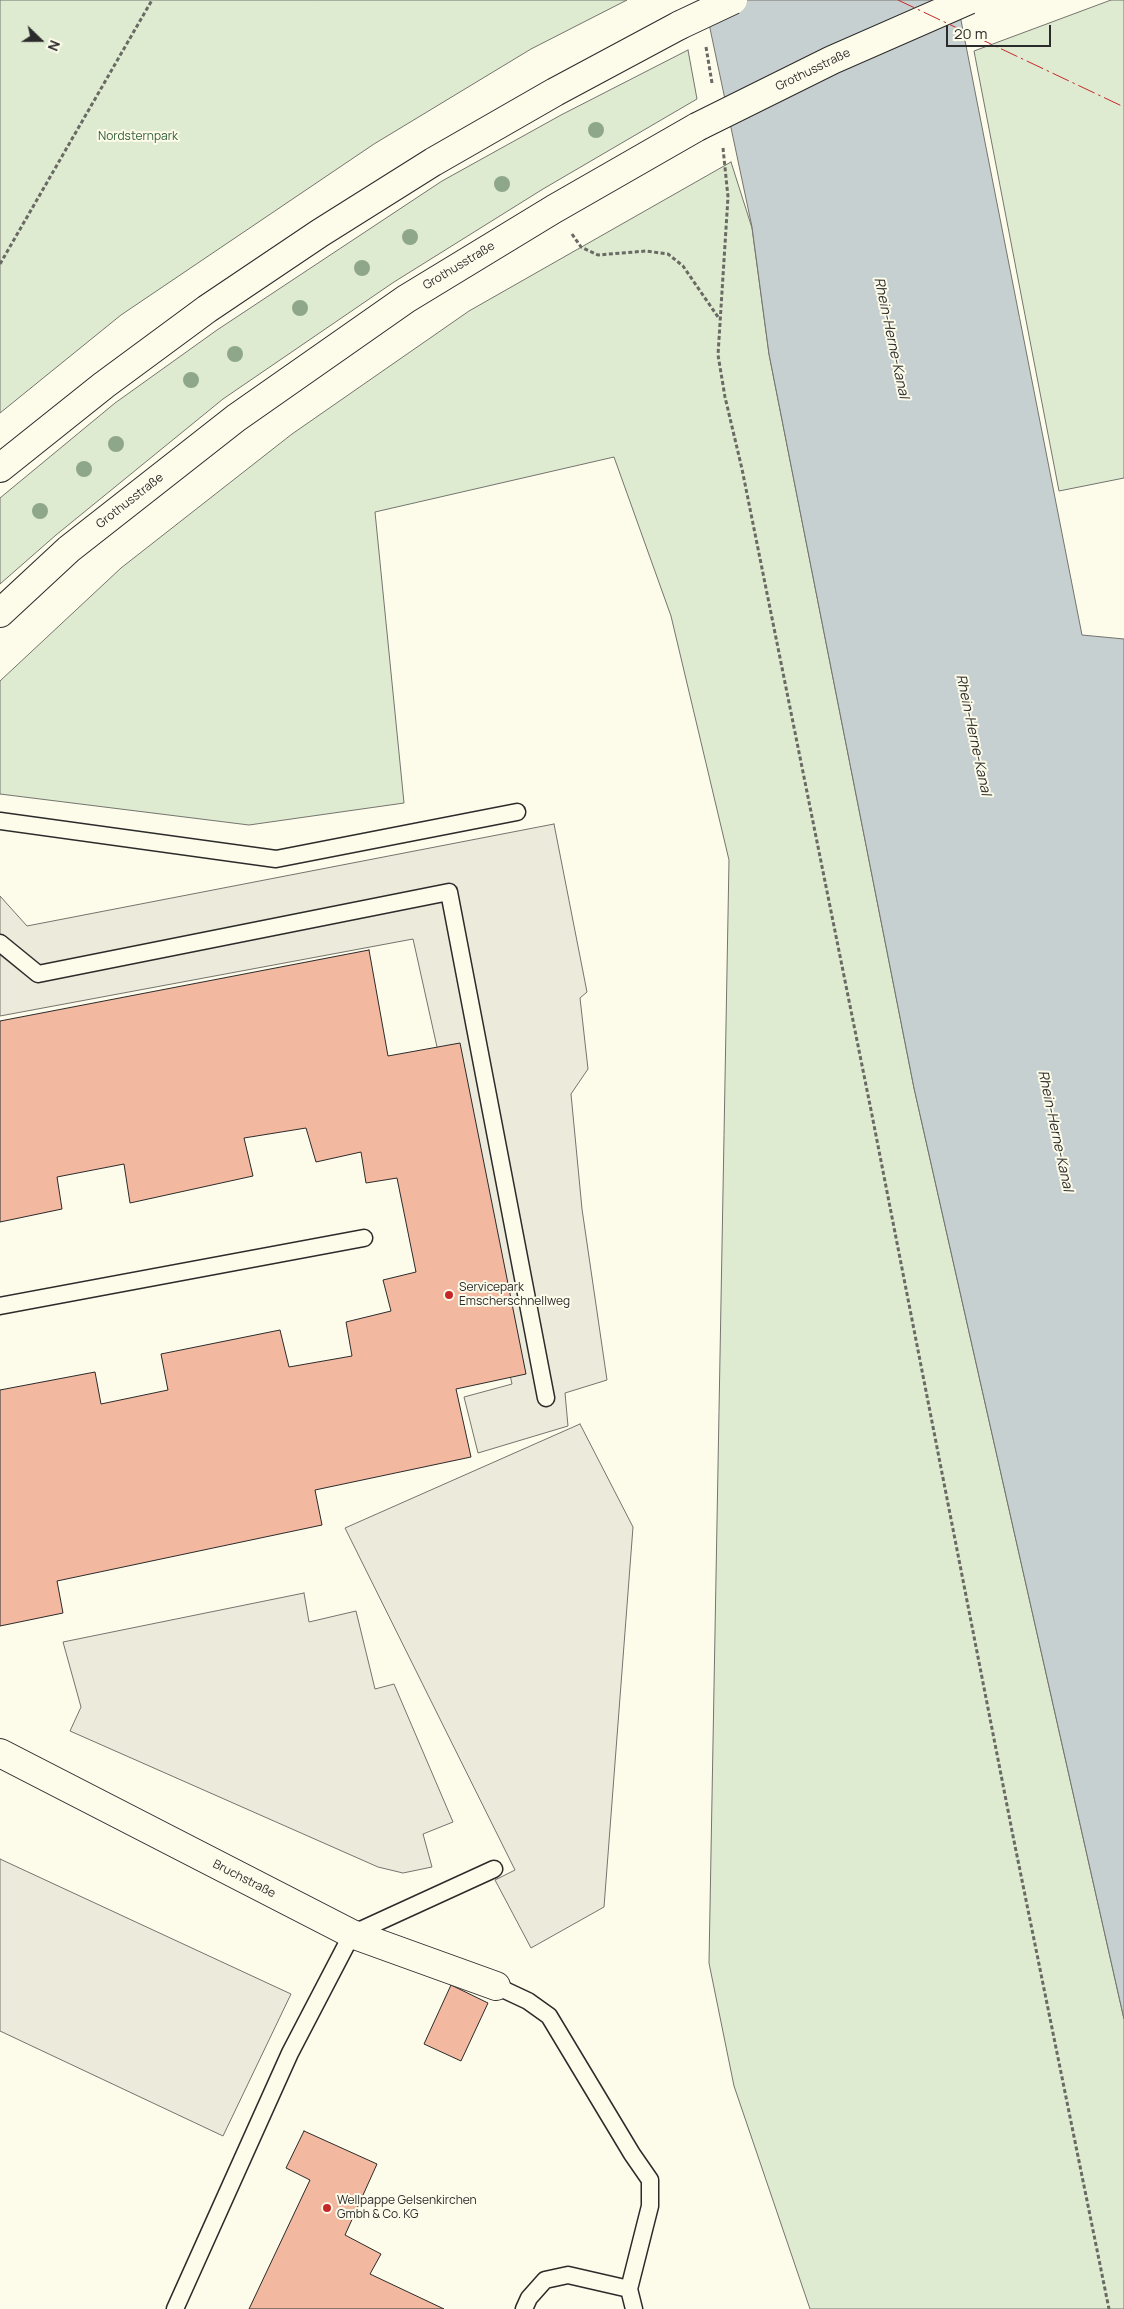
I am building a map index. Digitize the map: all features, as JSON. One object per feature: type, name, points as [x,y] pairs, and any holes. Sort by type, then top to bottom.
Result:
[{"type":"main road","points":[[0,468],[120,373],[207,309],[320,233],[449,153],[555,92],[733,0]]},
{"type":"main road","name":"Grothusstraße","points":[[0,613],[69,549],[236,418],[406,299],[554,209],[697,126],[832,60],[969,0]]},
{"type":"main road","name":"Bruchstraße","points":[[0,1753],[352,1934],[496,1986]]},
{"type":"lane","points":[[0,821],[276,859],[517,812]]},
{"type":"lane","points":[[0,942],[38,974],[448,892],[546,1398]]},
{"type":"lane","points":[[0,1306],[364,1238]]},
{"type":"lane","points":[[175,2309],[290,2053],[352,1934],[494,1870]]},
{"type":"lane","points":[[496,1986],[528,2001],[549,2016],[632,2154],[650,2180],[650,2206],[629,2289],[634,2309]]},
{"type":"lane","points":[[524,2309],[529,2298],[545,2280],[568,2275],[629,2289]]},
{"type":"path","points":[[0,264],[152,0]]},
{"type":"path","points":[[704,39],[713,88]]},
{"type":"path","points":[[723,147],[728,197],[718,355],[725,396],[742,469],[866,1086],[1011,1826],[1109,2309]]},
{"type":"path","points":[[554,209],[582,247],[598,255],[646,251],[668,254],[683,266],[719,318]]},
{"type":"green space","name":"Nordsternpark","points":[[0,0],[627,0],[531,49],[374,144],[121,315],[0,413]]},
{"type":"green space","points":[[1111,0],[1124,0],[1124,478],[1059,491],[974,51]]},
{"type":"green space","points":[[688,50],[697,99],[543,189],[394,282],[223,399],[56,535],[0,584],[0,498],[115,403],[217,330],[442,181],[561,115]]},
{"type":"green space","points":[[731,162],[752,228],[769,354],[914,1088],[1124,2019],[1124,2309],[810,2309],[734,2086],[709,1963],[729,860],[671,616],[614,457],[375,512],[404,803],[249,825],[0,794],[0,681],[121,568],[292,434],[469,311]]},
{"type":"shaded area","points":[[554,824],[587,992],[580,998],[588,1069],[571,1094],[582,1209],[607,1380],[565,1393],[568,1426],[478,1453],[464,1397],[512,1384],[413,939],[0,1016],[0,896],[27,926]]},
{"type":"shaded area","points":[[580,1424],[633,1527],[604,1907],[531,1948],[495,1880],[515,1870],[345,1528]]},
{"type":"shaded area","points":[[304,1593],[309,1622],[356,1611],[375,1689],[394,1684],[453,1822],[423,1834],[432,1867],[403,1873],[378,1867],[70,1731],[81,1707],[63,1642]]},
{"type":"shaded area","points":[[0,1859],[291,1994],[223,2136],[0,2031]]},
{"type":"water","name":"Rhein-Herne-Kanal","points":[[704,0],[957,0],[1082,635],[1124,639],[1124,2019],[914,1088],[769,354],[752,227]]},
{"type":"building","name":"Servicepark Emscherschnellweg","points":[[369,950],[388,1056],[460,1043],[526,1374],[456,1389],[471,1457],[315,1490],[322,1525],[57,1581],[63,1613],[0,1626],[0,1390],[95,1372],[101,1404],[168,1390],[161,1354],[280,1330],[289,1367],[352,1356],[346,1322],[391,1311],[383,1280],[416,1272],[397,1178],[366,1183],[361,1152],[316,1162],[306,1128],[244,1138],[253,1176],[130,1203],[124,1164],[57,1177],[62,1209],[0,1222],[0,1021]]},
{"type":"building","points":[[451,1985],[488,2003],[461,2061],[424,2044]]},
{"type":"building","name":"Wellpappe Gelsenkirchen Gmbh & Co. KG","points":[[304,2131],[377,2164],[345,2235],[381,2254],[370,2274],[444,2309],[249,2309],[310,2180],[286,2168]]},
{"type":"power","points":[[898,0],[1124,107]]},
{"type":"place","name":"Servicepark Emscherschnellweg","points":[[449,1295]]},
{"type":"place","name":"Wellpappe Gelsenkirchen Gmbh & Co. KG","points":[[327,2208]]}]
